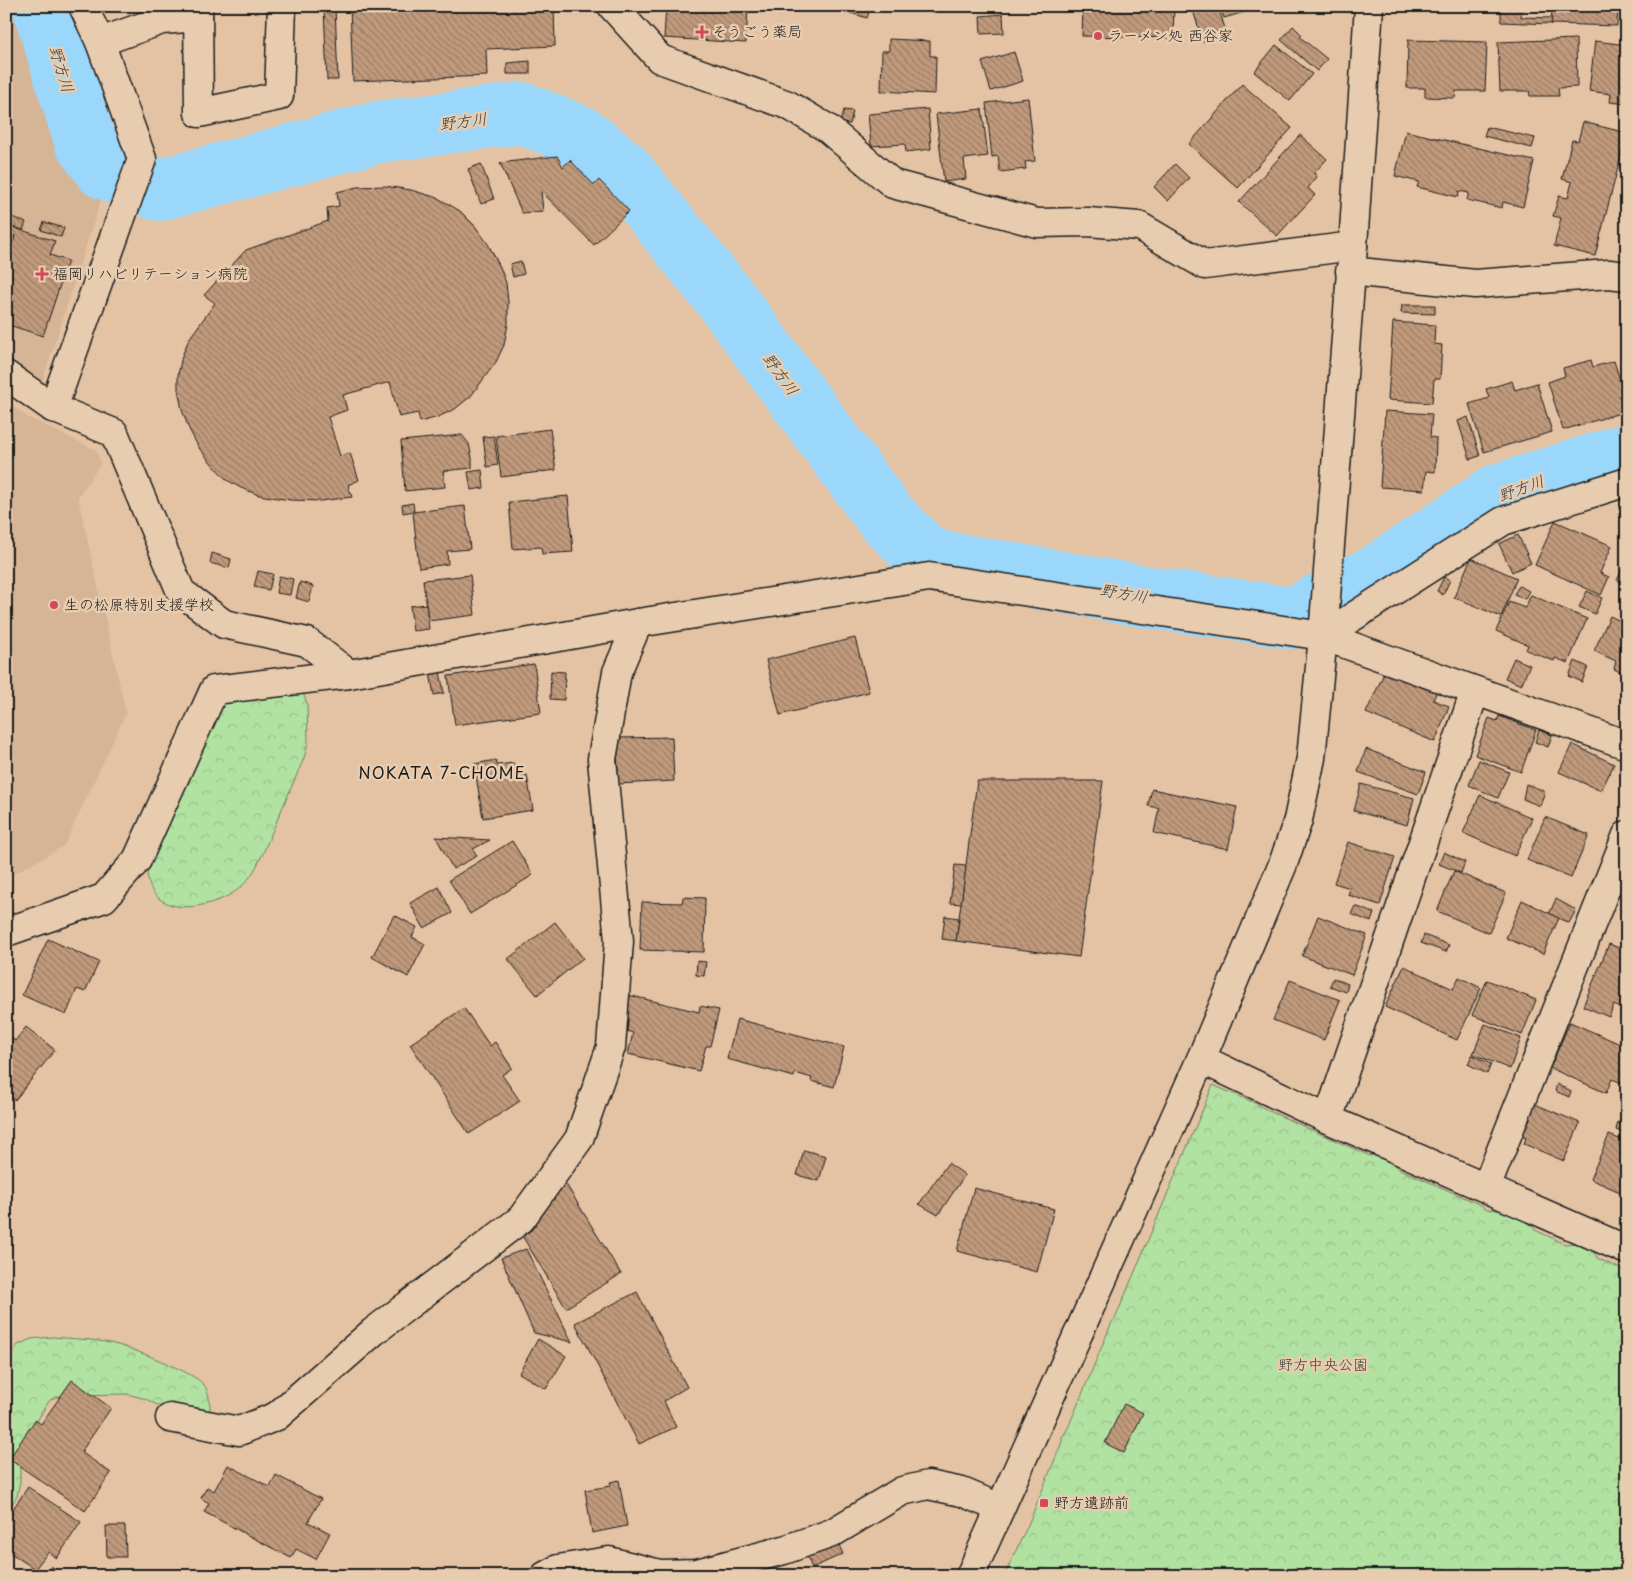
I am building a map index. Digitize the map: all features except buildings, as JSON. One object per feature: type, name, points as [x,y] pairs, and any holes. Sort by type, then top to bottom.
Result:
[{"type":"street","points":[[53,408],[142,158],[100,42],[83,6]]},
{"type":"street","points":[[100,42],[162,20],[198,12],[199,113],[279,96],[282,6]]},
{"type":"street","points":[[612,6],[660,59],[788,104],[827,128],[893,184],[1037,224],[1088,222],[1139,226],[1205,265],[1352,258],[1475,284],[1609,274],[1627,276]]},
{"type":"street","points":[[970,1576],[1201,1059],[1283,864],[1298,820],[1311,758],[1323,636],[1369,6]]},
{"type":"street","points":[[6,375],[53,408],[114,433],[181,592],[224,624],[307,642],[349,674]]},
{"type":"street","points":[[1323,636],[1503,521],[1627,482]]},
{"type":"street","points":[[6,932],[104,898],[111,890],[136,860],[214,690],[349,674],[638,624],[929,577],[1323,636],[1627,745]]},
{"type":"street","points":[[170,1418],[238,1431],[278,1416],[373,1332],[521,1219],[579,1140],[611,1047],[619,941],[602,759],[617,672],[638,624]]},
{"type":"street","points":[[1328,1119],[1476,691]]},
{"type":"street","points":[[1486,1188],[1627,835]]},
{"type":"street","points":[[1201,1059],[1328,1119],[1627,1250]]},
{"type":"street","points":[[545,1576],[558,1569],[609,1561],[660,1574],[696,1573],[784,1550],[832,1532],[902,1491],[928,1485],[962,1492],[1000,1508]]},
{"type":"shaded area","name":"福岡リハビリテーション病院","points":[[6,6],[15,6],[47,106],[66,156],[104,190],[42,383],[6,358]]},
{"type":"shaded area","name":"生の松原特別支援学校","points":[[6,401],[27,417],[96,450],[101,463],[78,497],[126,713],[64,846],[6,878]]},
{"type":"green space","points":[[301,688],[307,703],[308,742],[304,758],[263,853],[248,879],[228,896],[199,906],[180,907],[160,899],[152,891],[148,881],[147,868],[220,703]]},
{"type":"green space","name":"野方中央公園","points":[[1213,1085],[1370,1156],[1376,1153],[1394,1161],[1397,1168],[1487,1209],[1507,1211],[1525,1218],[1535,1230],[1565,1244],[1577,1243],[1594,1251],[1597,1258],[1627,1272],[1627,1576],[1004,1576],[1028,1525],[1062,1442],[1062,1437],[1068,1428],[1112,1322],[1115,1319]]},
{"type":"green space","points":[[53,1337],[119,1345],[175,1367],[204,1385],[209,1397],[210,1411],[203,1415],[169,1411],[146,1399],[127,1394],[66,1395],[50,1400],[20,1452],[20,1481],[17,1496],[6,1514],[6,1359],[18,1345],[31,1339]]},
{"type":"waterway","name":"野方川","points":[[43,6],[85,141],[104,168],[159,190],[377,132],[522,113],[581,137],[620,168],[722,294],[885,516],[928,559],[1154,598],[1293,618],[1378,575],[1499,494],[1627,454]]},
{"type":"place","name":"そうごう薬局","points":[[702,32]]},
{"type":"place","name":"ラーメン処 西谷家","points":[[1098,36]]},
{"type":"place","name":"福岡リハビリテーション病院","points":[[42,274]]},
{"type":"place","name":"生の松原特別支援学校","points":[[54,605]]},
{"type":"place","name":"野方遺跡前","points":[[1044,1503]]},
{"type":"district","name":"NOKATA 7-CHOME","points":[[442,773]]}]
